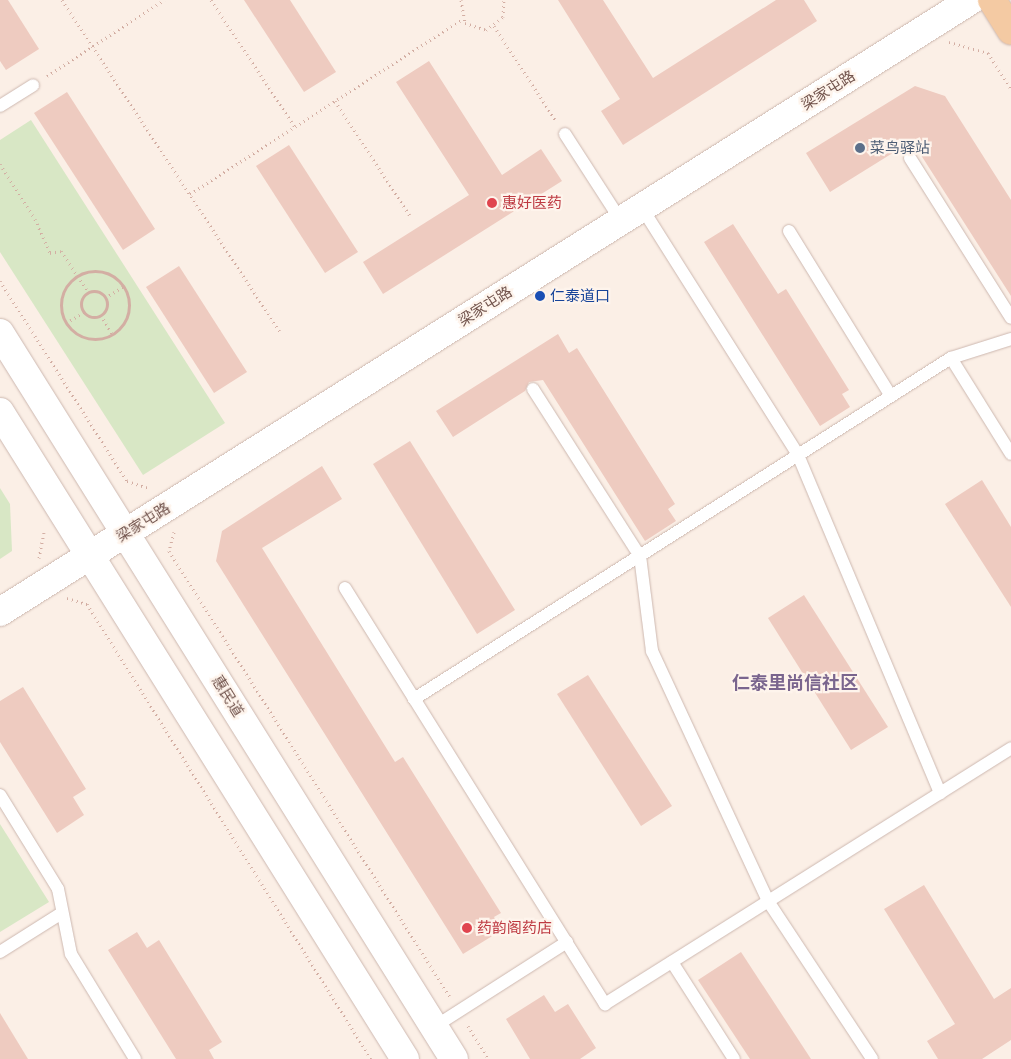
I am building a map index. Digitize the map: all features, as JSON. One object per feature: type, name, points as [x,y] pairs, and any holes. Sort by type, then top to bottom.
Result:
[{"type":"main road","name":"梁家屯路","points":[[0,612],[971,0]]},
{"type":"main road","points":[[992,0],[1011,30]]},
{"type":"main road","name":"惠民道","points":[[0,333],[127,533],[454,1059]]},
{"type":"main road","points":[[0,412],[404,1059]]},
{"type":"lane","points":[[0,106],[33,84]]},
{"type":"lane","points":[[564,134],[631,214],[798,455],[940,793]]},
{"type":"lane","points":[[910,158],[1011,318]]},
{"type":"lane","points":[[789,231],[891,396]]},
{"type":"lane","points":[[414,698],[951,358],[1011,339]]},
{"type":"lane","points":[[951,358],[1011,454]]},
{"type":"lane","points":[[533,389],[640,556],[652,651],[768,901],[872,1059]]},
{"type":"lane","points":[[346,588],[605,1004],[1011,748]]},
{"type":"lane","points":[[0,795],[58,889],[60,914],[71,954],[136,1059]]},
{"type":"lane","points":[[0,952],[60,914]]},
{"type":"lane","points":[[434,1027],[567,942]]},
{"type":"lane","points":[[672,962],[734,1059]]},
{"type":"path","points":[[62,0],[280,332]]},
{"type":"path","points":[[33,84],[164,0]]},
{"type":"path","points":[[211,0],[295,127]]},
{"type":"path","points":[[461,0],[463,19],[478,30],[494,26],[503,17],[504,0]]},
{"type":"path","points":[[190,194],[463,19]]},
{"type":"path","points":[[494,26],[564,134]]},
{"type":"path","points":[[945,41],[988,53],[1011,89]]},
{"type":"path","points":[[335,101],[411,217]]},
{"type":"path","points":[[0,164],[35,219],[50,253],[61,251],[89,293],[105,298],[124,286]]},
{"type":"path","points":[[99,270],[124,286],[129,312],[112,334],[85,338],[66,323],[61,298],[77,275],[99,270]]},
{"type":"path","points":[[0,281],[127,481],[156,490]]},
{"type":"path","points":[[84,312],[82,300],[89,293]]},
{"type":"path","points":[[101,315],[106,307],[105,298]]},
{"type":"path","points":[[66,323],[84,312],[101,315],[112,334]]},
{"type":"path","points":[[176,524],[169,551],[488,1059]]},
{"type":"path","points":[[38,562],[45,533],[40,526]]},
{"type":"path","points":[[60,597],[87,604],[370,1059]]},
{"type":"green space","points":[[31,120],[225,423],[143,475],[0,252],[0,140]]},
{"type":"green space","points":[[0,488],[10,504],[12,551],[0,559]]},
{"type":"green space","points":[[0,824],[49,902],[0,932]]},
{"type":"building","points":[[0,0],[8,0],[39,49],[6,70],[0,61]]},
{"type":"building","points":[[244,0],[290,0],[336,72],[304,92]]},
{"type":"building","points":[[558,0],[603,0],[653,78],[776,0],[804,0],[817,21],[623,145],[601,111],[620,99]]},
{"type":"building","points":[[429,61],[502,175],[541,149],[562,181],[383,294],[363,262],[469,195],[396,82]]},
{"type":"building","points":[[915,86],[945,96],[1011,200],[1011,296],[912,141],[830,192],[806,153]]},
{"type":"building","points":[[67,92],[155,229],[123,250],[34,113]]},
{"type":"building","points":[[289,145],[358,252],[325,273],[256,166]]},
{"type":"building","points":[[733,224],[778,294],[786,289],[849,390],[842,394],[850,407],[820,426],[704,242]]},
{"type":"building","points":[[179,266],[247,372],[214,393],[146,287]]},
{"type":"building","points":[[558,334],[569,353],[577,348],[675,504],[668,509],[676,521],[645,541],[543,380],[529,382],[525,391],[453,437],[436,411]]},
{"type":"building","points":[[410,441],[515,610],[477,634],[373,464]]},
{"type":"building","points":[[322,466],[342,499],[262,548],[395,762],[403,757],[501,913],[494,917],[502,930],[463,954],[216,561],[222,531]]},
{"type":"building","points":[[982,480],[1011,527],[1011,607],[945,504]]},
{"type":"building","points":[[804,595],[888,727],[851,750],[768,618]]},
{"type":"building","points":[[588,675],[672,806],[641,826],[557,694]]},
{"type":"building","points":[[23,687],[86,789],[73,797],[84,815],[57,833],[0,742],[0,701]]},
{"type":"building","points":[[924,885],[994,999],[1011,988],[1011,1040],[982,1059],[938,1059],[927,1041],[955,1024],[884,909]]},
{"type":"building","points":[[137,932],[147,948],[159,940],[222,1042],[209,1050],[214,1059],[176,1059],[108,950]]},
{"type":"building","points":[[741,952],[811,1059],[750,1059],[698,980]]},
{"type":"building","points":[[544,995],[555,1012],[568,1004],[596,1048],[580,1059],[530,1059],[506,1019]]},
{"type":"building","points":[[0,1013],[28,1059],[0,1059]]},
{"type":"place","name":"菜鸟驿站","points":[[860,148]]},
{"type":"place","name":"惠好医药","points":[[492,203]]},
{"type":"place","name":"仁泰道口","points":[[540,296]]},
{"type":"place","name":"药韵阁药店","points":[[467,928]]},
{"type":"district","name":"仁泰里尚信社区","points":[[795,683]]}]
